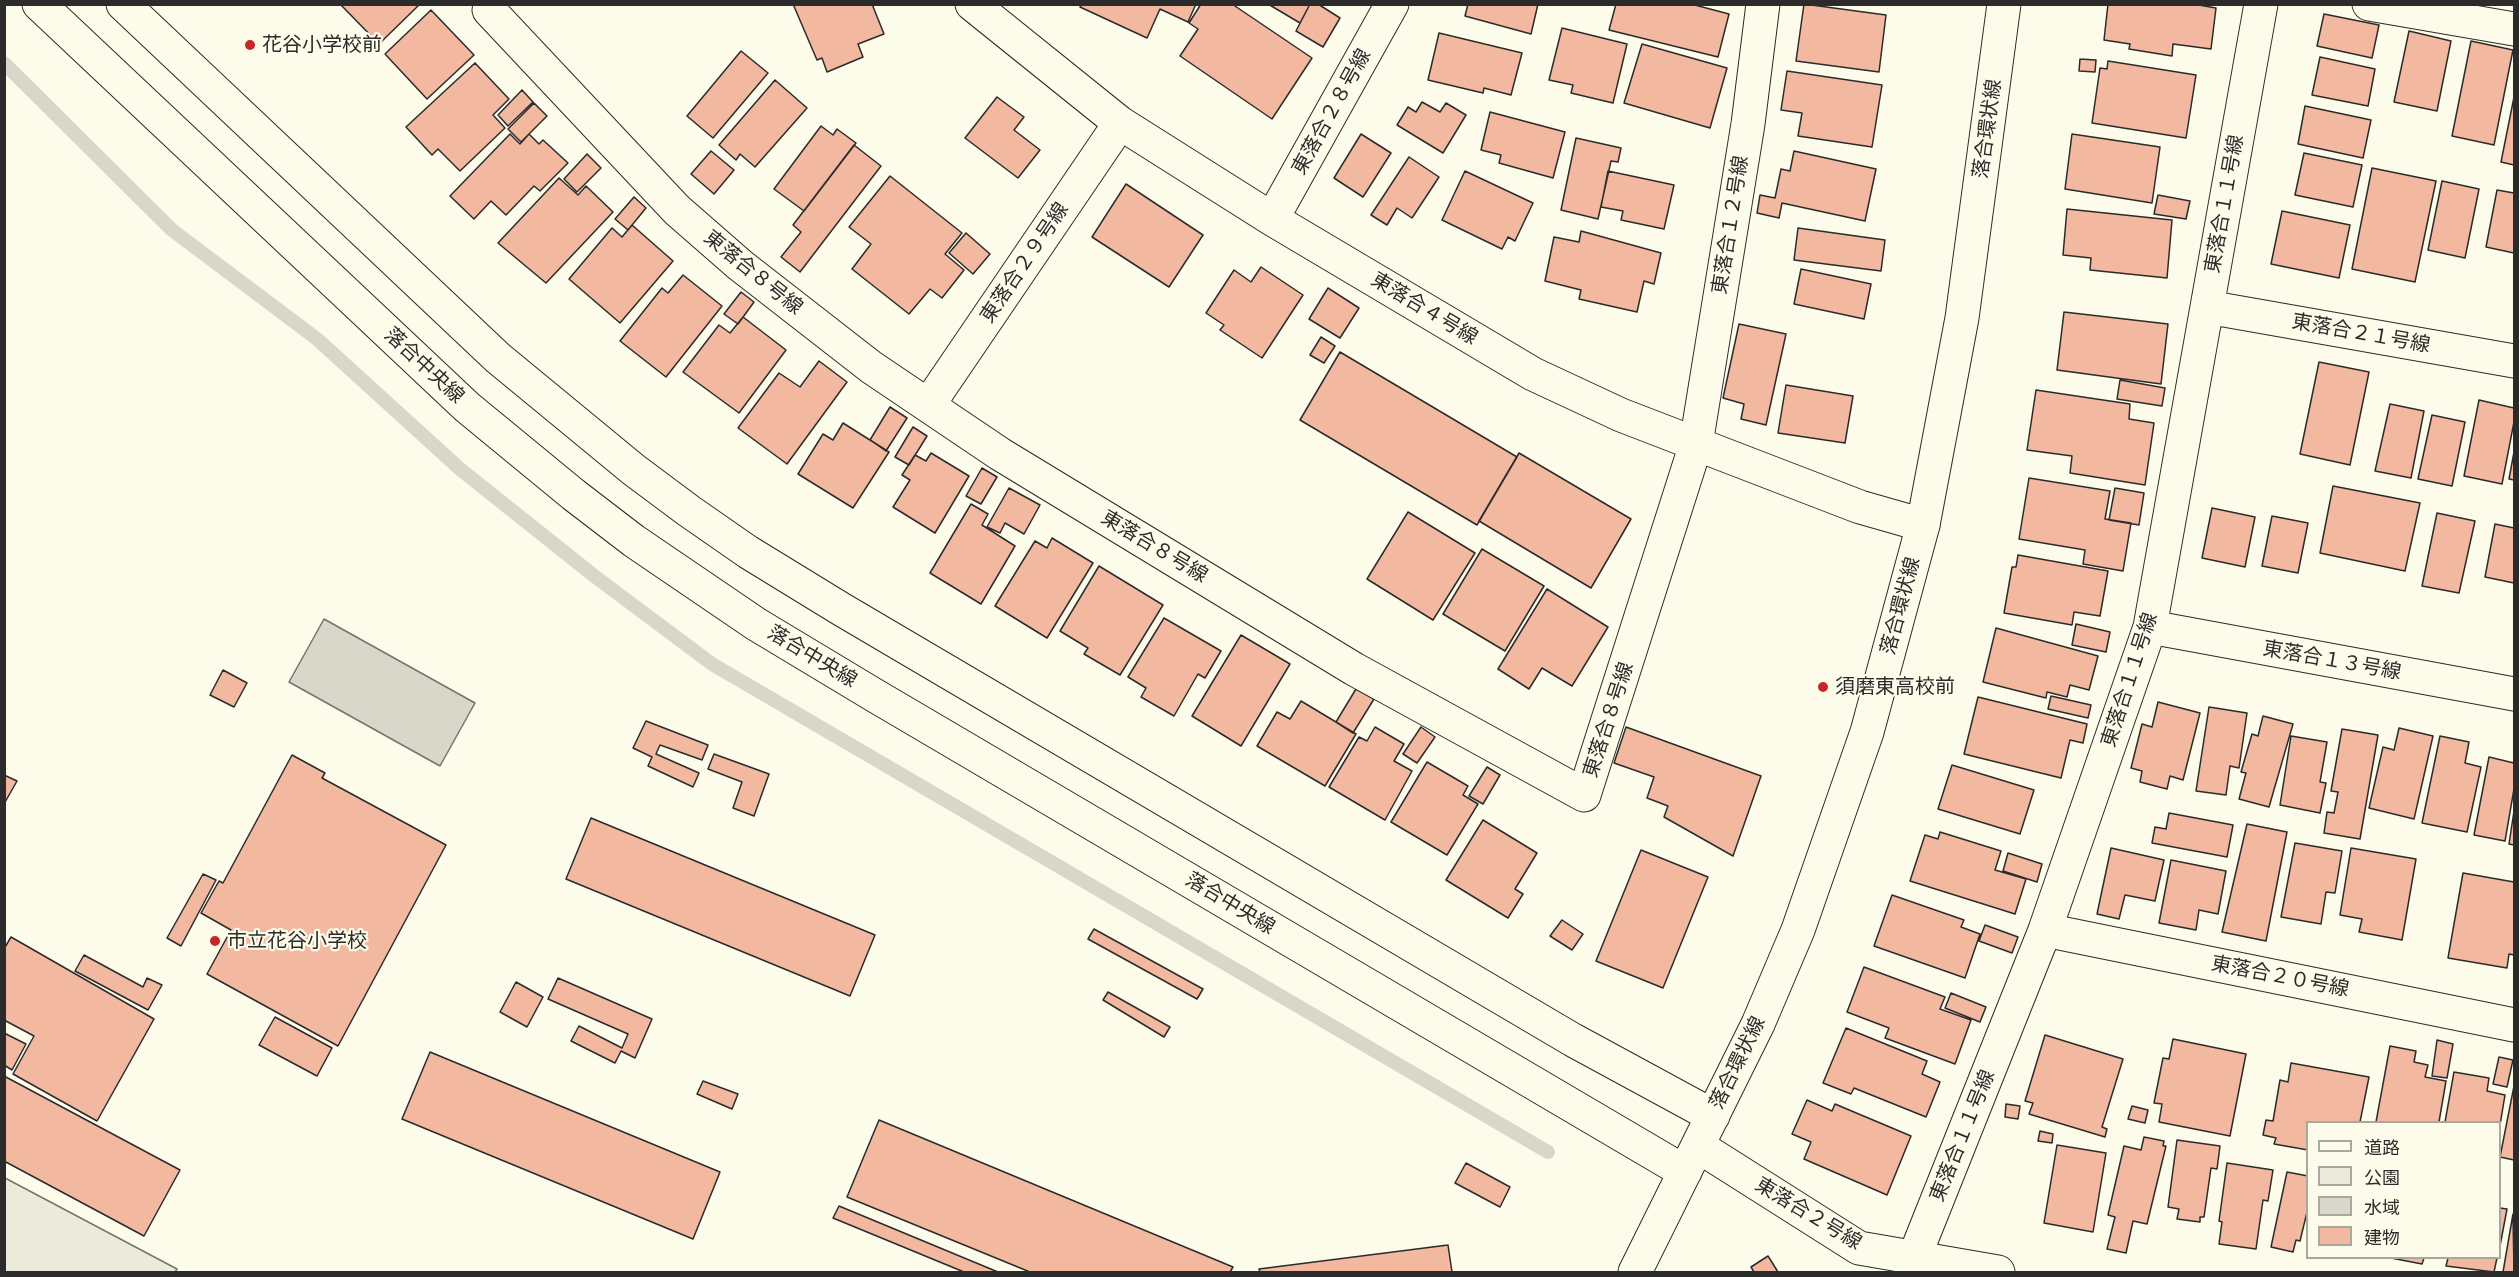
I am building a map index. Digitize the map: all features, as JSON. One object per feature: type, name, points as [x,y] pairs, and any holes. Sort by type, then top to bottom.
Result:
[{"type":"street","name":"落合中央線","points":[[39,4],[467,407],[634,541],[756,624],[864,689],[1691,1159]]},
{"type":"street","points":[[123,4],[498,358],[634,470],[689,511],[748,552],[871,627],[1573,1040],[1713,1116]]},
{"type":"street","name":"東落合４号線","points":[[972,4],[1120,123],[1272,219],[1533,374],[1621,415],[1860,507],[1923,525]]},
{"type":"street","name":"東落合２８号線","points":[[1272,219],[1392,4]]},
{"type":"street","name":"東落合１２号線","points":[[1696,444],[1748,124],[1763,4]]},
{"type":"street","name":"落合環状線","points":[[1635,1272],[1758,1024],[1806,908],[1867,732],[1923,525],[1962,318],[2004,4]]},
{"type":"street","name":"東落合１１号線","points":[[1914,1258],[2045,930],[2150,627],[2261,4]]},
{"type":"street","points":[[2369,4],[2514,29]]},
{"type":"street","name":"東落合８号線","points":[[489,6],[677,210],[740,265],[861,360],[1000,454],[1354,669],[1584,795],[1696,444]]},
{"type":"street","name":"東落合２９号線","points":[[929,404],[1120,123]]},
{"type":"street","name":"東落合２１号線","points":[[2207,307],[2514,361]]},
{"type":"street","name":"東落合１３号線","points":[[2150,627],[2514,694]]},
{"type":"street","name":"東落合２０号線","points":[[2045,930],[2514,1025]]},
{"type":"street","name":"東落合２号線","points":[[1691,1159],[1859,1248],[1998,1272]]},
{"type":"green space","points":[[5,1178],[177,1269],[175,1272],[5,1272]]},
{"type":"water","points":[[324,619],[475,703],[440,766],[289,682]]},
{"type":"building","points":[[340,4],[420,4],[379,44]]},
{"type":"building","points":[[793,4],[872,4],[884,34],[858,44],[863,57],[827,72],[822,58],[817,60]]},
{"type":"building","points":[[1082,4],[1196,4],[1188,22],[1160,9],[1147,38],[1080,7]]},
{"type":"building","points":[[1201,4],[1232,4],[1312,58],[1272,119],[1180,56],[1198,29],[1189,23]]},
{"type":"building","points":[[1268,4],[1310,4],[1300,23]]},
{"type":"building","points":[[1310,4],[1318,4],[1340,18],[1323,47],[1296,31]]},
{"type":"building","points":[[1468,4],[1538,4],[1531,34],[1465,16]]},
{"type":"building","points":[[1616,4],[1691,4],[1729,14],[1718,57],[1609,30]]},
{"type":"building","points":[[1804,4],[1886,15],[1879,72],[1796,61]]},
{"type":"building","points":[[2108,4],[2193,4],[2216,8],[2211,49],[2173,44],[2172,56],[2129,49],[2130,44],[2104,40]]},
{"type":"building","points":[[431,10],[474,55],[427,99],[385,54]]},
{"type":"building","points":[[2324,14],[2379,25],[2372,58],[2317,46]]},
{"type":"building","points":[[1562,28],[1627,44],[1613,103],[1571,93],[1573,85],[1549,80]]},
{"type":"building","points":[[2409,31],[2451,41],[2437,111],[2394,102]]},
{"type":"building","points":[[1439,33],[1522,53],[1511,95],[1484,88],[1483,93],[1428,80]]},
{"type":"building","points":[[2471,41],[2513,50],[2494,145],[2452,136]]},
{"type":"building","points":[[1642,44],[1727,68],[1710,128],[1624,103]]},
{"type":"building","points":[[741,51],[768,73],[713,138],[687,116]]},
{"type":"building","points":[[2320,57],[2375,69],[2368,106],[2312,95]]},
{"type":"building","points":[[2080,59],[2096,60],[2095,72],[2079,71]]},
{"type":"building","points":[[2108,61],[2196,75],[2186,138],[2092,123],[2100,68],[2107,69]]},
{"type":"building","points":[[475,63],[509,99],[493,115],[505,128],[460,171],[438,149],[432,155],[406,127]]},
{"type":"building","points":[[1787,71],[1882,85],[1872,147],[1798,136],[1802,113],[1781,110]]},
{"type":"building","points":[[775,80],[807,108],[755,167],[740,154],[736,160],[719,145]]},
{"type":"building","points":[[522,90],[533,102],[508,126],[498,115]]},
{"type":"building","points":[[997,97],[1024,117],[1014,130],[1040,150],[1018,178],[965,138]]},
{"type":"building","points":[[2514,97],[2514,165],[2501,162]]},
{"type":"building","points":[[1422,102],[1440,112],[1446,103],[1466,115],[1443,153],[1397,125],[1408,107],[1416,112]]},
{"type":"building","points":[[534,103],[547,116],[521,142],[508,129]]},
{"type":"building","points":[[2305,106],[2371,120],[2363,158],[2298,144]]},
{"type":"building","points":[[1490,112],[1565,132],[1553,178],[1499,163],[1501,155],[1481,150]]},
{"type":"building","points":[[821,126],[833,135],[837,129],[856,143],[804,211],[774,189]]},
{"type":"building","points":[[510,134],[520,144],[529,134],[539,144],[543,140],[568,163],[540,191],[534,186],[506,215],[491,201],[474,219],[450,196]]},
{"type":"building","points":[[1361,134],[1391,153],[1363,197],[1334,178]]},
{"type":"building","points":[[2072,134],[2160,147],[2152,203],[2065,189]]},
{"type":"building","points":[[1576,138],[1621,148],[1618,162],[1611,161],[1598,219],[1561,210]]},
{"type":"building","points":[[854,145],[881,166],[800,272],[781,257],[801,232],[793,225]]},
{"type":"building","points":[[711,151],[734,170],[714,194],[691,174]]},
{"type":"building","points":[[1794,151],[1876,169],[1865,221],[1782,203],[1779,218],[1757,213],[1760,195],[1775,198],[1781,169],[1790,171]]},
{"type":"building","points":[[2304,153],[2362,165],[2353,207],[2295,195]]},
{"type":"building","points":[[587,154],[601,168],[577,192],[564,179]]},
{"type":"building","points":[[1409,157],[1439,177],[1412,218],[1397,208],[1387,225],[1371,215]]},
{"type":"building","points":[[2372,168],[2436,181],[2415,282],[2352,269]]},
{"type":"building","points":[[1465,171],[1533,203],[1515,241],[1508,237],[1502,249],[1442,220]]},
{"type":"building","points":[[1608,171],[1674,185],[1664,229],[1621,220],[1623,211],[1601,207]]},
{"type":"building","points":[[890,176],[962,233],[945,254],[964,270],[942,298],[930,289],[909,314],[852,269],[871,244],[849,227]]},
{"type":"building","points":[[559,178],[578,195],[586,186],[613,212],[546,283],[498,243]]},
{"type":"building","points":[[2442,181],[2479,189],[2465,258],[2428,250]]},
{"type":"building","points":[[1126,184],[1203,235],[1169,287],[1092,237]]},
{"type":"building","points":[[2497,190],[2514,193],[2514,253],[2486,247]]},
{"type":"building","points":[[2158,195],[2190,201],[2186,219],[2154,214]]},
{"type":"building","points":[[634,197],[646,208],[628,230],[615,219]]},
{"type":"building","points":[[2067,209],[2172,220],[2167,278],[2090,270],[2091,258],[2063,255]]},
{"type":"building","points":[[2282,211],[2350,225],[2339,278],[2271,264]]},
{"type":"building","points":[[632,225],[673,261],[620,323],[569,279],[612,228],[622,237]]},
{"type":"building","points":[[1798,228],[1885,240],[1881,271],[1794,260]]},
{"type":"building","points":[[1581,231],[1661,253],[1654,284],[1644,281],[1637,312],[1579,299],[1581,290],[1545,281],[1554,237],[1579,242]]},
{"type":"building","points":[[966,233],[990,254],[973,274],[949,253]]},
{"type":"building","points":[[1261,267],[1303,295],[1262,358],[1220,330],[1224,325],[1206,313],[1234,270],[1251,282]]},
{"type":"building","points":[[1801,269],[1871,284],[1864,319],[1794,304]]},
{"type":"building","points":[[683,275],[722,306],[666,377],[620,341],[662,288],[668,293]]},
{"type":"building","points":[[1328,288],[1359,308],[1340,338],[1309,319]]},
{"type":"building","points":[[741,292],[754,302],[738,324],[724,314]]},
{"type":"building","points":[[2064,312],[2168,324],[2161,384],[2057,370]]},
{"type":"building","points":[[743,317],[786,350],[739,413],[683,372],[719,325],[730,333]]},
{"type":"building","points":[[1739,324],[1786,334],[1766,425],[1741,419],[1744,404],[1723,398]]},
{"type":"building","points":[[1321,337],[1335,346],[1324,363],[1310,355]]},
{"type":"building","points":[[1340,352],[1517,457],[1477,525],[1300,420]]},
{"type":"building","points":[[819,361],[847,382],[787,464],[738,428],[779,373],[800,387]]},
{"type":"building","points":[[2319,362],[2369,372],[2350,465],[2300,454]]},
{"type":"building","points":[[2120,380],[2165,388],[2162,406],[2117,399]]},
{"type":"building","points":[[1786,385],[1853,396],[1845,443],[1778,433]]},
{"type":"building","points":[[2036,390],[2130,404],[2129,419],[2154,423],[2145,485],[2070,473],[2072,456],[2027,450]]},
{"type":"building","points":[[2479,400],[2514,408],[2514,422],[2502,484],[2464,476]]},
{"type":"building","points":[[2390,404],[2424,411],[2411,478],[2375,471]]},
{"type":"building","points":[[890,407],[907,418],[886,451],[870,440]]},
{"type":"building","points":[[2432,415],[2465,422],[2452,486],[2418,479]]},
{"type":"building","points":[[843,423],[889,452],[853,508],[798,474],[823,434],[833,440]]},
{"type":"building","points":[[913,427],[927,436],[909,465],[895,457]]},
{"type":"building","points":[[2514,452],[2514,480],[2509,479]]},
{"type":"building","points":[[931,453],[969,476],[935,533],[893,507],[910,480],[902,475],[915,455],[926,461]]},
{"type":"building","points":[[1519,453],[1631,519],[1591,588],[1479,521]]},
{"type":"building","points":[[982,468],[997,477],[981,504],[966,496]]},
{"type":"building","points":[[2029,478],[2110,491],[2105,519],[2131,523],[2123,571],[2083,564],[2085,550],[2019,539]]},
{"type":"building","points":[[2333,486],[2420,503],[2405,571],[2320,553]]},
{"type":"building","points":[[1009,488],[1040,505],[1024,534],[1005,523],[1000,533],[987,527]]},
{"type":"building","points":[[2115,488],[2144,493],[2139,525],[2109,520]]},
{"type":"building","points":[[971,504],[988,514],[982,525],[1015,546],[981,604],[930,573]]},
{"type":"building","points":[[2212,508],[2255,517],[2245,567],[2202,558]]},
{"type":"building","points":[[1408,512],[1475,553],[1433,620],[1367,579]]},
{"type":"building","points":[[2437,513],[2475,521],[2459,593],[2422,586]]},
{"type":"building","points":[[2272,516],[2308,523],[2298,573],[2262,566]]},
{"type":"building","points":[[2495,524],[2514,528],[2514,583],[2485,577]]},
{"type":"building","points":[[1052,538],[1093,563],[1047,638],[995,606],[1035,541],[1047,548]]},
{"type":"building","points":[[1482,549],[1544,586],[1505,651],[1443,614]]},
{"type":"building","points":[[2018,555],[2108,571],[2100,616],[2074,612],[2072,625],[2004,613],[2012,567],[2016,567]]},
{"type":"building","points":[[1099,566],[1163,605],[1120,675],[1084,654],[1088,648],[1060,631]]},
{"type":"building","points":[[1547,589],[1608,627],[1572,686],[1542,668],[1529,689],[1498,669]]},
{"type":"building","points":[[1164,618],[1221,651],[1205,678],[1198,674],[1174,716],[1141,697],[1146,688],[1128,677]]},
{"type":"building","points":[[2076,624],[2110,632],[2106,652],[2072,645]]},
{"type":"building","points":[[1996,628],[2098,656],[2089,690],[2070,685],[2067,697],[2047,692],[2046,698],[1983,682]]},
{"type":"building","points":[[1241,635],[1290,664],[1241,746],[1192,716]]},
{"type":"building","points":[[223,670],[247,683],[234,707],[210,695]]},
{"type":"building","points":[[1356,689],[1374,699],[1353,733],[1336,722]]},
{"type":"building","points":[[2051,696],[2091,705],[2088,718],[2048,709]]},
{"type":"building","points":[[1978,697],[2087,724],[2083,743],[2070,740],[2061,778],[1964,754]]},
{"type":"building","points":[[1301,701],[1356,734],[1325,786],[1257,746],[1277,712],[1290,719]]},
{"type":"building","points":[[2158,702],[2200,713],[2183,780],[2170,776],[2167,789],[2140,782],[2142,771],[2131,768],[2142,724],[2152,727]]},
{"type":"building","points":[[2209,707],[2247,713],[2239,768],[2230,766],[2226,795],[2196,791]]},
{"type":"building","points":[[2263,716],[2293,724],[2269,807],[2239,799],[2246,773],[2241,772],[2252,734],[2258,736]]},
{"type":"building","points":[[646,721],[708,745],[702,760],[660,745],[656,754],[699,773],[693,787],[648,766],[652,757],[633,748]]},
{"type":"building","points":[[1375,727],[1404,744],[1394,761],[1412,771],[1385,820],[1329,787],[1359,737],[1367,741]]},
{"type":"building","points":[[1421,727],[1435,737],[1417,763],[1403,754]]},
{"type":"building","points":[[1626,727],[1761,776],[1733,856],[1664,817],[1668,806],[1647,798],[1654,777],[1614,763]]},
{"type":"building","points":[[2399,728],[2433,736],[2414,819],[2369,808],[2383,747],[2394,750]]},
{"type":"building","points":[[2342,729],[2378,735],[2360,839],[2324,833],[2327,812],[2334,813],[2338,792],[2331,791]]},
{"type":"building","points":[[2291,736],[2327,742],[2320,782],[2326,783],[2320,813],[2280,805]]},
{"type":"building","points":[[2440,736],[2469,742],[2465,763],[2481,767],[2467,832],[2422,823]]},
{"type":"building","points":[[714,754],[769,774],[754,816],[733,808],[742,782],[708,769]]},
{"type":"building","points":[[292,755],[325,773],[322,778],[446,845],[338,1046],[207,974],[231,930],[201,913],[219,881],[223,883]]},
{"type":"building","points":[[2489,757],[2514,763],[2514,789],[2505,841],[2474,835]]},
{"type":"building","points":[[1427,762],[1468,786],[1463,795],[1478,804],[1447,855],[1391,822]]},
{"type":"building","points":[[1952,765],[2034,790],[2020,834],[1938,809]]},
{"type":"building","points":[[1487,767],[1500,775],[1483,804],[1469,796]]},
{"type":"building","points":[[4,775],[17,781],[4,804]]},
{"type":"building","points":[[2514,811],[2514,845],[2509,844]]},
{"type":"building","points":[[2169,813],[2233,825],[2227,857],[2152,843],[2155,827],[2166,829]]},
{"type":"building","points":[[591,818],[875,935],[850,996],[566,879]]},
{"type":"building","points":[[1483,820],[1537,853],[1515,889],[1523,894],[1508,918],[1446,880]]},
{"type":"building","points":[[2247,824],[2287,832],[2266,941],[2222,932]]},
{"type":"building","points":[[1940,832],[2001,851],[1995,870],[2026,879],[2015,914],[1910,881],[1925,835],[1938,839]]},
{"type":"building","points":[[2295,843],[2342,851],[2335,893],[2326,892],[2321,924],[2281,917]]},
{"type":"building","points":[[2111,848],[2164,860],[2155,901],[2125,895],[2119,919],[2097,914]]},
{"type":"building","points":[[2351,848],[2416,859],[2402,940],[2359,932],[2362,919],[2340,915]]},
{"type":"building","points":[[1641,850],[1708,877],[1663,988],[1596,961]]},
{"type":"building","points":[[2008,853],[2042,864],[2037,882],[2003,871]]},
{"type":"building","points":[[2171,860],[2226,871],[2218,914],[2199,910],[2196,930],[2159,923]]},
{"type":"building","points":[[2463,873],[2514,882],[2514,955],[2509,954],[2507,968],[2448,958]]},
{"type":"building","points":[[203,874],[216,880],[181,946],[167,938]]},
{"type":"building","points":[[1892,895],[1964,920],[1961,927],[1980,934],[1965,978],[1874,946]]},
{"type":"building","points":[[1562,920],[1583,934],[1572,950],[1550,936]]},
{"type":"building","points":[[1985,925],[2018,937],[2012,953],[1979,941]]},
{"type":"building","points":[[1094,929],[1203,989],[1197,999],[1088,939]]},
{"type":"building","points":[[11,937],[154,1019],[97,1121],[13,1074],[34,1036],[4,1020],[4,949]]},
{"type":"building","points":[[84,955],[143,987],[147,978],[162,985],[148,1010],[75,971]]},
{"type":"building","points":[[1864,967],[1945,997],[1940,1009],[1971,1020],[1955,1064],[1885,1038],[1889,1028],[1847,1012]]},
{"type":"building","points":[[558,978],[652,1019],[635,1058],[621,1051],[615,1063],[571,1041],[579,1026],[622,1048],[628,1034],[548,999]]},
{"type":"building","points":[[516,982],[543,997],[527,1027],[500,1012]]},
{"type":"building","points":[[1108,992],[1170,1027],[1164,1037],[1103,1000]]},
{"type":"building","points":[[1951,993],[1986,1007],[1980,1022],[1945,1008]]},
{"type":"building","points":[[275,1017],[332,1048],[317,1076],[259,1045]]},
{"type":"building","points":[[1846,1028],[1927,1061],[1922,1074],[1940,1082],[1926,1117],[1854,1088],[1851,1094],[1823,1083]]},
{"type":"building","points":[[4,1033],[26,1044],[12,1070],[4,1065]]},
{"type":"building","points":[[2045,1035],[2123,1059],[2102,1127],[2107,1129],[2105,1137],[2029,1114],[2033,1103],[2025,1101]]},
{"type":"building","points":[[2173,1039],[2246,1054],[2230,1136],[2159,1122],[2162,1104],[2154,1103],[2163,1058],[2169,1059]]},
{"type":"building","points":[[2437,1040],[2453,1044],[2447,1078],[2432,1076]]},
{"type":"building","points":[[2390,1046],[2416,1051],[2414,1062],[2428,1065],[2425,1077],[2446,1081],[2439,1121],[2376,1121]]},
{"type":"building","points":[[430,1052],[720,1172],[693,1239],[402,1119]]},
{"type":"building","points":[[2499,1057],[2513,1060],[2507,1087],[2493,1084]]},
{"type":"building","points":[[2291,1063],[2369,1077],[2360,1121],[2306,1121],[2306,1150],[2274,1144],[2276,1138],[2263,1135],[2266,1120],[2273,1121],[2280,1080],[2288,1082]]},
{"type":"building","points":[[2454,1072],[2489,1078],[2487,1091],[2505,1095],[2501,1121],[2445,1121]]},
{"type":"building","points":[[4,1076],[180,1170],[144,1236],[4,1161]]},
{"type":"building","points":[[703,1081],[738,1094],[732,1109],[697,1094]]},
{"type":"building","points":[[2514,1086],[2514,1160],[2501,1157]]},
{"type":"building","points":[[1807,1100],[1832,1111],[1835,1104],[1911,1136],[1887,1195],[1804,1159],[1811,1142],[1792,1134]]},
{"type":"building","points":[[2006,1104],[2020,1106],[2018,1119],[2005,1117]]},
{"type":"building","points":[[2132,1106],[2148,1110],[2145,1123],[2128,1119]]},
{"type":"building","points":[[879,1120],[1233,1267],[1230,1272],[1030,1272],[847,1197]]},
{"type":"building","points":[[2040,1131],[2053,1134],[2052,1143],[2038,1141]]},
{"type":"building","points":[[2144,1137],[2164,1141],[2163,1146],[2166,1146],[2147,1224],[2133,1221],[2126,1253],[2107,1249],[2115,1217],[2108,1215],[2124,1146],[2141,1150]]},
{"type":"building","points":[[2177,1140],[2220,1146],[2217,1169],[2211,1168],[2204,1217],[2200,1217],[2200,1222],[2177,1219],[2179,1209],[2168,1207]]},
{"type":"building","points":[[2057,1145],[2106,1153],[2093,1232],[2044,1223]]},
{"type":"building","points":[[1466,1163],[1510,1187],[1500,1207],[1455,1183]]},
{"type":"building","points":[[2227,1163],[2273,1170],[2268,1201],[2263,1200],[2256,1249],[2219,1244],[2222,1222],[2219,1221]]},
{"type":"building","points":[[2287,1172],[2306,1176],[2306,1216],[2300,1241],[2296,1240],[2293,1252],[2271,1247]]},
{"type":"building","points":[[839,1206],[998,1272],[964,1272],[833,1218]]},
{"type":"building","points":[[2501,1208],[2507,1209],[2501,1241]]},
{"type":"building","points":[[2513,1214],[2514,1272],[2503,1272]]},
{"type":"building","points":[[1448,1245],[1452,1272],[1260,1272],[1259,1269]]},
{"type":"building","points":[[1768,1256],[1778,1272],[1754,1272],[1751,1267]]},
{"type":"building","points":[[2396,1259],[2424,1259],[2422,1264]]},
{"type":"building","points":[[2448,1259],[2497,1259],[2494,1272],[2446,1266]]},
{"type":"waterway","points":[[4,63],[172,230],[317,339],[460,469],[593,575],[712,664],[1548,1152]]},
{"type":"place","name":"花谷小学校前","points":[[250,45]]},
{"type":"place","name":"須磨東高校前","points":[[1823,687]]},
{"type":"place","name":"市立花谷小学校","points":[[215,941]]}]
